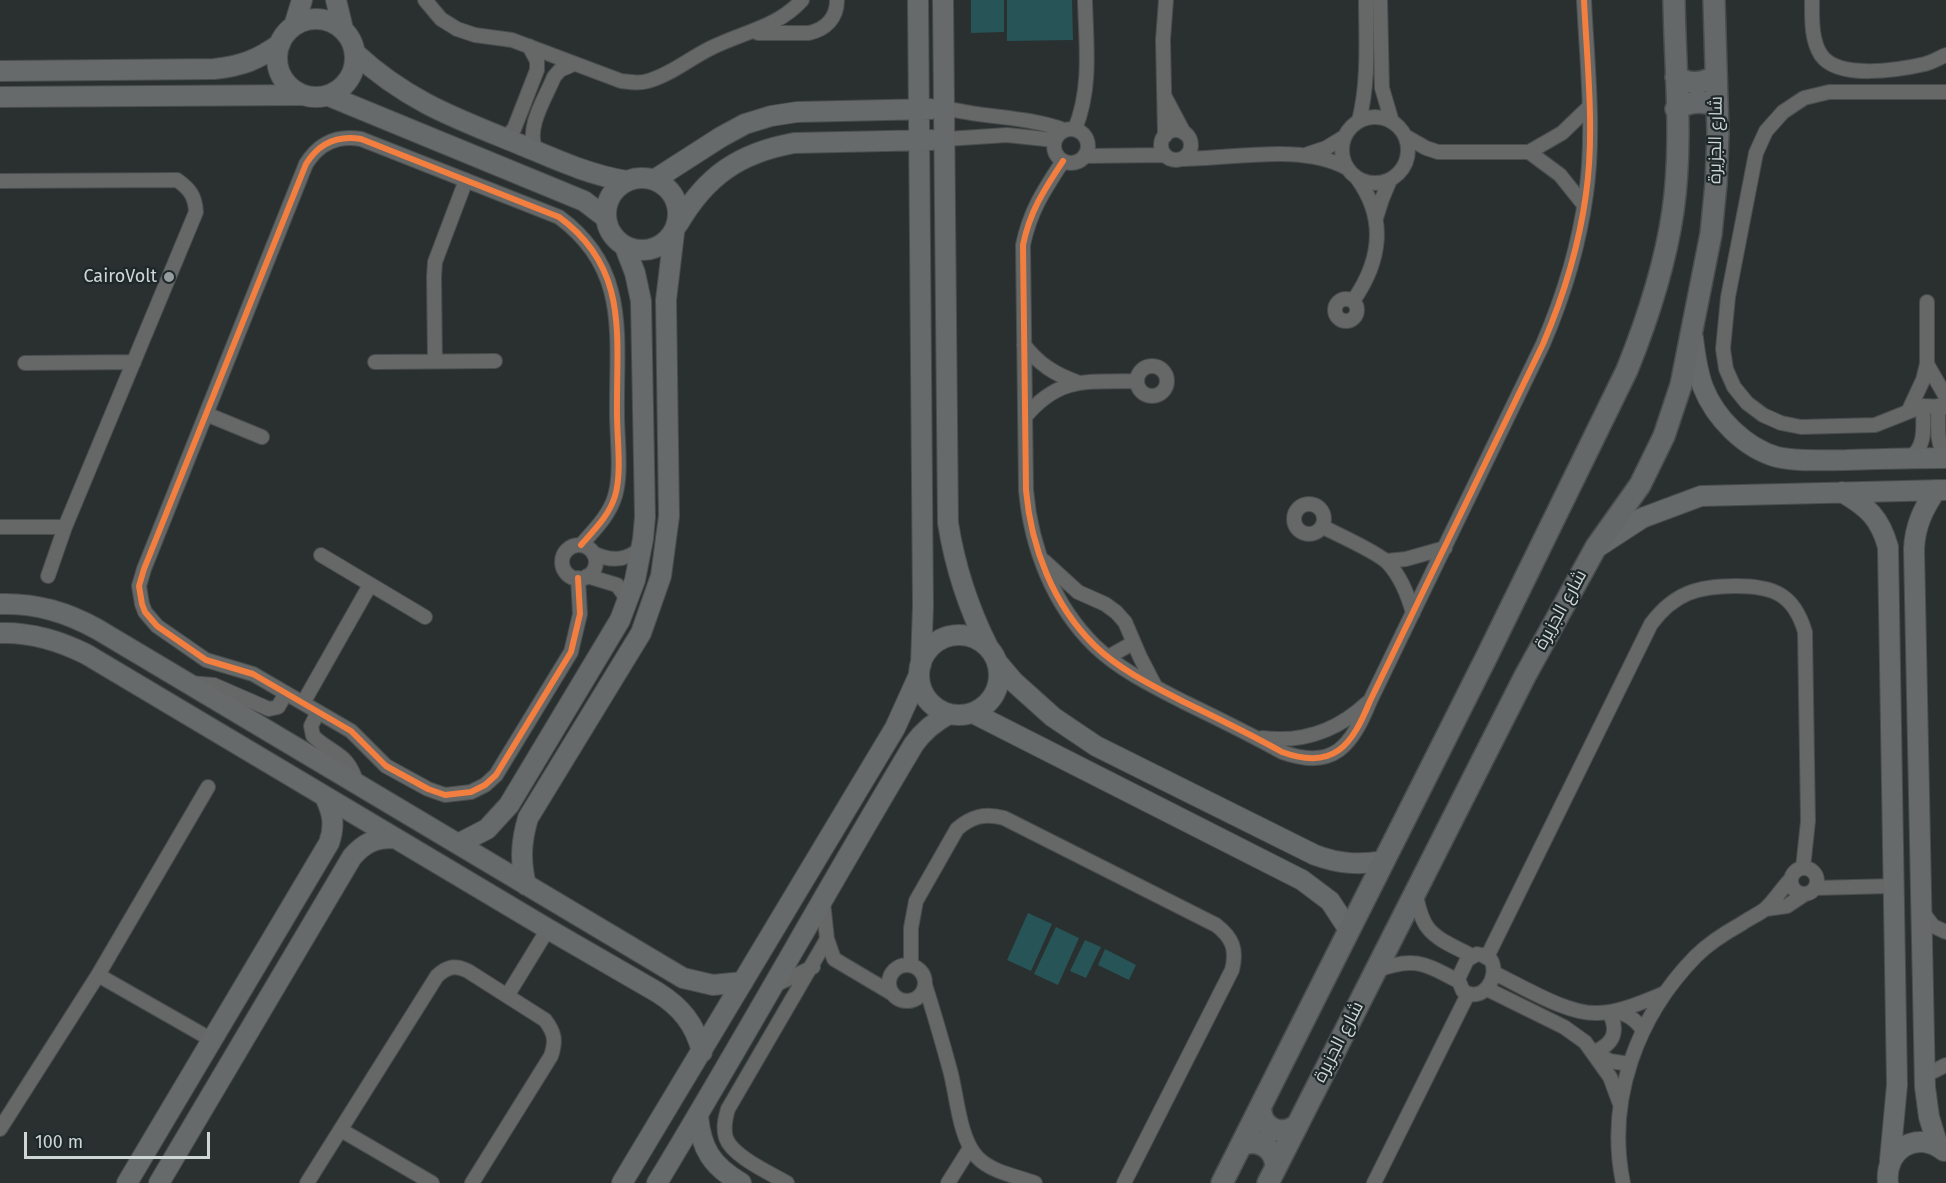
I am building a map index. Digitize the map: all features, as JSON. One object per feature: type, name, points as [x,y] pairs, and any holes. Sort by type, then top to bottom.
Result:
[{"type":"main road","points":[[1222,1183],[1487,656],[1617,391],[1643,330],[1666,250],[1677,168],[1674,0]]},
{"type":"main road","name":"شارع الجزيرة","points":[[1272,1175],[1525,676],[1596,547],[1640,484],[1664,436],[1681,385],[1711,234],[1715,194],[1717,106],[1714,0]]},
{"type":"main road","points":[[1676,77],[1696,83],[1716,76]]},
{"type":"main road","points":[[1677,109],[1694,102],[1706,102],[1717,106]]},
{"type":"main road","points":[[1261,1105],[1261,1116],[1272,1129],[1288,1130],[1298,1124]]},
{"type":"main road","points":[[1241,1145],[1251,1142],[1262,1144],[1271,1151],[1272,1175]]},
{"type":"street","points":[[294,26],[302,0]]},
{"type":"street","points":[[336,0],[343,29]]},
{"type":"street","points":[[425,0],[441,19],[457,30],[512,40],[621,81],[634,83],[648,81],[710,48],[781,19],[802,0]]},
{"type":"street","points":[[750,33],[817,32],[831,22],[837,0]]},
{"type":"street","points":[[918,0],[923,594],[921,688],[927,700],[937,709],[961,716],[984,707],[993,698],[999,681],[992,655],[966,599],[958,574],[948,522],[943,0]]},
{"type":"street","points":[[654,180],[745,124],[771,116],[797,112],[945,108],[975,115],[1037,121],[1070,129],[1086,137],[1088,150],[1085,156],[1075,163],[1063,161],[1055,153],[1054,140],[1058,134],[1070,129],[1081,115],[1087,85],[1085,0]]},
{"type":"street","points":[[1165,136],[1163,40],[1166,0]]},
{"type":"street","points":[[1359,121],[1365,96],[1367,70],[1366,0]]},
{"type":"street","points":[[1380,0],[1382,88],[1392,122]]},
{"type":"street","points":[[1063,161],[1036,203],[1028,224],[1023,256],[1028,518],[1048,579],[1073,620],[1089,640],[1108,657],[1156,687],[1282,752],[1300,759],[1319,758],[1337,752],[1351,739],[1361,723],[1556,315],[1575,254],[1589,160],[1584,0]]},
{"type":"street","points":[[1714,34],[1723,0]]},
{"type":"street","points":[[1812,0],[1814,39],[1822,56],[1834,66],[1854,71],[1877,70],[1927,64],[1946,55]]},
{"type":"street","points":[[0,97],[302,95],[315,98],[328,96],[350,79],[355,66],[355,53],[351,40],[343,29],[332,22],[319,19],[294,26],[285,34],[280,44],[277,56],[280,74],[291,89],[302,95]]},
{"type":"street","points":[[0,71],[214,69],[237,66],[260,58],[280,44]]},
{"type":"street","points":[[502,137],[514,129],[537,70],[537,61],[530,46]]},
{"type":"street","points":[[355,53],[373,70],[413,98],[435,110],[588,172],[627,181]]},
{"type":"street","points":[[536,151],[533,144],[533,129],[554,77],[560,70],[574,64]]},
{"type":"street","points":[[1943,403],[1909,410],[1875,425],[1801,427],[1781,423],[1763,415],[1747,403],[1734,387],[1726,369],[1723,349],[1728,297],[1756,153],[1766,130],[1783,112],[1804,98],[1829,92],[1946,92]]},
{"type":"street","points":[[1164,95],[1186,135],[1190,150],[1182,159]]},
{"type":"street","points":[[328,96],[584,201],[605,217]]},
{"type":"street","points":[[1376,220],[1370,198],[1342,158],[1344,137],[1359,121],[1382,118],[1392,122],[1405,136],[1438,152],[1528,152],[1562,133],[1589,107]]},
{"type":"street","points":[[1165,155],[1161,142],[1170,131],[1177,130],[1210,152],[1222,157]]},
{"type":"street","points":[[526,885],[521,851],[528,818],[641,633],[661,576],[669,516],[666,300],[676,228],[679,213],[672,193],[664,185],[654,180],[641,178],[627,181],[615,189],[607,202],[605,217],[608,229],[615,240],[625,247],[639,251],[652,250],[665,243],[676,228],[688,206],[709,182],[734,163],[753,153],[794,143],[1006,135],[1054,140]]},
{"type":"street","points":[[1357,178],[1368,183],[1379,183],[1390,180],[1400,172],[1406,163],[1408,154],[1405,136]]},
{"type":"street","points":[[581,545],[605,516],[611,506],[616,488],[616,314],[610,284],[589,244],[559,217],[361,138],[342,137],[317,149],[306,164],[141,577],[139,586],[145,612],[157,626],[201,656],[212,662],[246,670],[358,736],[386,766],[428,789],[445,795],[454,795],[478,789],[496,775],[571,652],[580,614],[583,577],[595,566],[593,553]]},
{"type":"street","points":[[1306,155],[1326,148],[1344,137]]},
{"type":"street","points":[[450,174],[459,150]]},
{"type":"street","points":[[1406,163],[1438,152]]},
{"type":"street","points":[[1528,152],[1560,175],[1584,205]]},
{"type":"street","points":[[1085,156],[1165,155],[1176,160],[1306,155],[1330,160],[1347,168]]},
{"type":"street","points":[[0,181],[177,180],[188,188],[195,199],[196,212],[65,527],[48,576]]},
{"type":"street","points":[[435,362],[435,262],[465,180]]},
{"type":"street","points":[[1353,301],[1363,286],[1375,254],[1376,220],[1390,180]]},
{"type":"street","points":[[458,844],[487,829],[509,805],[620,620],[635,580],[645,518],[641,301],[635,273],[625,247]]},
{"type":"street","points":[[1909,410],[1923,380],[1927,364],[1927,302]]},
{"type":"street","points":[[1692,332],[1696,362],[1703,388],[1716,412],[1735,433],[1777,457],[1812,460],[1946,457],[1939,439],[1943,403],[1927,364]]},
{"type":"street","points":[[1024,345],[1047,369],[1077,382]]},
{"type":"street","points":[[375,362],[495,361]]},
{"type":"street","points":[[25,363],[134,362]]},
{"type":"street","points":[[1047,369],[1047,395]]},
{"type":"street","points":[[1025,417],[1047,395],[1077,382],[1136,381]]},
{"type":"street","points":[[1909,458],[1921,447],[1923,406]]},
{"type":"street","points":[[206,414],[262,437]]},
{"type":"street","points":[[1811,493],[1812,460]]},
{"type":"street","points":[[1596,547],[1642,518],[1701,496],[1941,490]]},
{"type":"street","points":[[1941,490],[1926,504],[1917,526],[1914,566],[1924,1076],[1926,1102],[1942,1149]]},
{"type":"street","points":[[1842,492],[1873,514],[1883,530],[1888,547],[1897,1085],[1886,1175]]},
{"type":"street","points":[[0,527],[65,527]]},
{"type":"street","points":[[1323,527],[1386,561],[1398,577],[1413,613]]},
{"type":"street","points":[[628,600],[617,585],[565,572],[562,562],[567,549],[572,546],[586,546],[593,553],[604,558],[620,559],[636,553],[642,547]]},
{"type":"street","points":[[1386,561],[1406,559],[1445,548]]},
{"type":"street","points":[[321,555],[425,617]]},
{"type":"street","points":[[1040,557],[1065,582],[1116,612],[1125,622],[1133,643],[1156,687]]},
{"type":"street","points":[[1888,566],[1914,566]]},
{"type":"street","points":[[303,703],[370,585]]},
{"type":"street","points":[[1487,957],[1651,624],[1669,604],[1692,591],[1719,586],[1755,586],[1769,589],[1783,596],[1794,606],[1801,618],[1805,632],[1808,821],[1803,868]]},
{"type":"street","points":[[1073,620],[1090,597]]},
{"type":"street","points":[[0,604],[37,606],[78,619],[683,978],[712,985],[743,982]]},
{"type":"street","points":[[0,633],[18,632],[36,635],[78,650],[671,1000],[691,1023],[702,1052]]},
{"type":"street","points":[[622,1183],[894,728],[926,653],[944,638],[967,636],[978,640],[1020,688],[1053,717],[1096,746],[1315,855],[1349,864],[1384,861]]},
{"type":"street","points":[[1108,657],[1133,643]]},
{"type":"street","points":[[188,683],[214,685],[269,709],[278,707],[286,693]]},
{"type":"street","points":[[1257,738],[1287,740],[1318,734],[1355,715],[1370,701]]},
{"type":"street","points":[[318,712],[311,726],[313,736],[346,760],[352,768],[357,784]]},
{"type":"street","points":[[973,713],[1302,880],[1330,901],[1349,930]]},
{"type":"street","points":[[657,1183],[914,744],[923,731],[935,721],[949,714]]},
{"type":"street","points":[[0,1129],[98,975],[208,786]]},
{"type":"street","points":[[127,1183],[330,843],[333,819],[325,797]]},
{"type":"street","points":[[911,965],[912,914],[916,901],[957,829],[967,820],[979,816],[992,815],[1004,818],[1207,920],[1227,933],[1233,945],[1235,958],[1232,970],[1124,1183]]},
{"type":"street","points":[[159,1183],[352,857],[370,841],[393,838]]},
{"type":"street","points":[[1623,1183],[1619,1148],[1620,1104],[1629,1064],[1643,1030],[1665,993],[1706,947],[1766,909],[1798,870],[1809,869],[1816,877],[1810,891],[1787,906],[1766,909]]},
{"type":"street","points":[[1791,879],[1795,889],[1810,891],[1893,886]]},
{"type":"street","points":[[1415,892],[1429,929],[1472,956]]},
{"type":"street","points":[[823,897],[823,918],[834,959],[903,1001],[915,1000],[924,991],[926,985]]},
{"type":"street","points":[[1921,910],[1933,926],[1946,934],[1922,951]]},
{"type":"street","points":[[507,996],[548,929]]},
{"type":"street","points":[[787,1183],[735,1152],[726,1139],[724,1124],[728,1109],[827,939]]},
{"type":"street","points":[[1375,971],[1394,964],[1415,962],[1431,967],[1458,981],[1463,991],[1468,994],[1478,994],[1487,989],[1494,973],[1493,964],[1487,957],[1477,954],[1472,956],[1467,960],[1458,981]]},
{"type":"street","points":[[773,986],[834,959]]},
{"type":"street","points":[[893,994],[890,988],[890,976],[899,967],[911,965],[922,973],[970,1148],[983,1163],[1035,1183]]},
{"type":"street","points":[[308,1183],[437,975],[446,968],[457,966],[545,1020],[553,1030],[555,1043],[551,1056],[472,1183]]},
{"type":"street","points":[[1494,973],[1573,1010],[1585,1013],[1609,1012],[1633,1006],[1665,993]]},
{"type":"street","points":[[98,975],[213,1040]]},
{"type":"street","points":[[1487,989],[1575,1034],[1594,1052],[1610,1077],[1620,1104]]},
{"type":"street","points":[[1374,1183],[1468,994]]},
{"type":"street","points":[[1609,1012],[1629,1016],[1643,1030]]},
{"type":"street","points":[[1594,1052],[1604,1048],[1611,1041],[1615,1031],[1614,1021],[1609,1012]]},
{"type":"street","points":[[1594,1052],[1611,1061],[1629,1064]]},
{"type":"street","points":[[1924,1052],[1946,1063]]},
{"type":"street","points":[[1924,1076],[1946,1063]]},
{"type":"street","points":[[698,1116],[700,1134],[706,1150],[716,1164],[741,1183]]},
{"type":"street","points":[[341,1130],[432,1183]]},
{"type":"street","points":[[1886,1175],[1899,1150],[1911,1143],[1925,1142],[1942,1149]]},
{"type":"street","points":[[948,1183],[970,1148]]},
{"type":"shaded area","points":[[971,0],[1004,0],[1004,32],[971,33]]},
{"type":"shaded area","points":[[1007,0],[1072,0],[1073,40],[1007,41]]},
{"type":"shaded area","points":[[1028,913],[1052,924],[1031,971],[1007,960]]},
{"type":"shaded area","points":[[1056,927],[1079,938],[1058,985],[1034,974]]},
{"type":"shaded area","points":[[1085,940],[1101,947],[1086,978],[1070,971]]},
{"type":"shaded area","points":[[1105,949],[1136,965],[1129,980],[1098,965]]},
{"type":"cycle path","points":[[1063,161],[1034,211],[1023,245],[1026,490],[1033,533],[1047,574],[1056,594],[1080,630],[1105,655],[1126,670],[1282,752],[1300,757],[1328,756],[1348,741],[1363,717],[1543,344],[1558,307],[1575,251],[1589,170],[1589,97],[1584,0]]},
{"type":"cycle path","points":[[578,578],[580,614],[571,652],[496,775],[485,785],[471,792],[445,795],[428,789],[386,766],[351,731],[253,674],[206,660],[157,626],[145,612],[139,586],[144,569],[306,164],[329,142],[344,138],[361,139],[559,217],[582,237],[598,259],[608,282],[617,331],[618,477],[615,496],[609,510],[581,545]]},
{"type":"place","name":"CairoVolt","points":[[169,277]]}]
